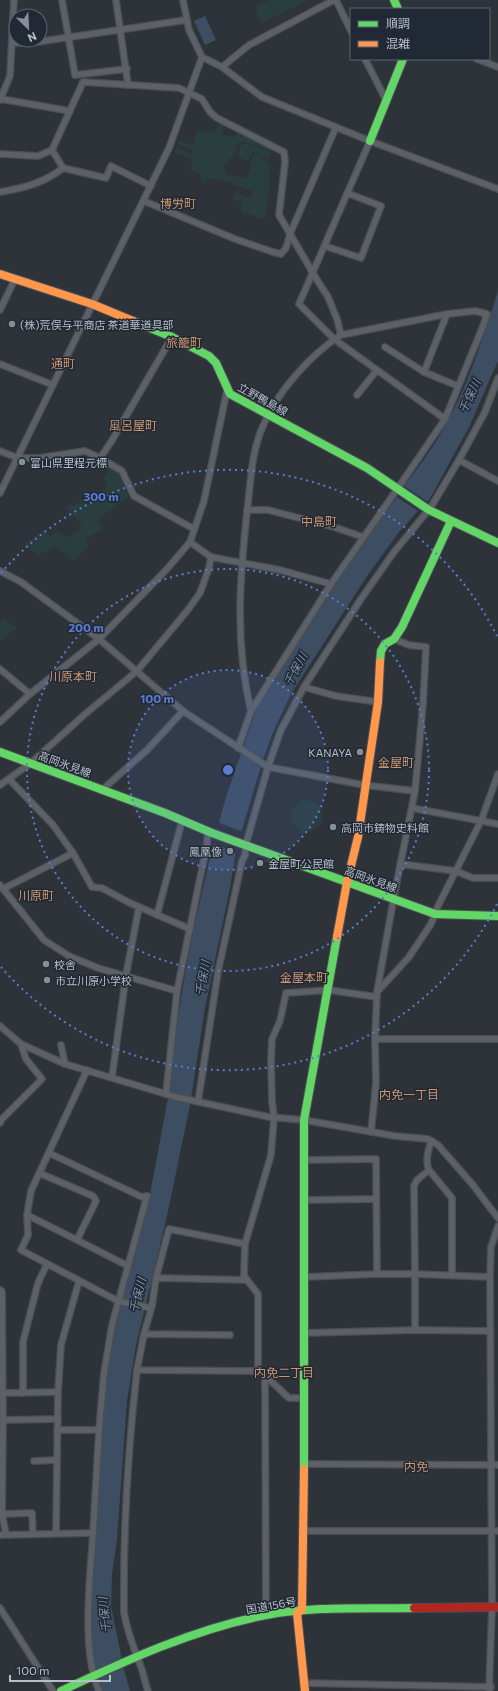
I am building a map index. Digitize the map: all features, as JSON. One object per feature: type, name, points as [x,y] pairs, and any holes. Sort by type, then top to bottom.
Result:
[{"type":"main road","points":[[370,141],[403,60]]},
{"type":"main road","name":"立野鴨島線","points":[[0,274],[92,304],[172,337],[209,356],[216,363],[230,394],[367,468],[428,509],[450,521],[498,542]]},
{"type":"main road","points":[[304,1687],[297,1613],[302,1610],[304,1531],[304,1120],[329,990],[347,882],[358,837],[364,785],[378,702],[381,652],[385,644],[394,639],[402,627],[450,521]]},
{"type":"main road","name":"高岡氷見線","points":[[0,752],[182,820],[210,832],[393,900],[435,914],[498,916]]},
{"type":"main road","name":"国道156号","points":[[60,1691],[133,1658],[217,1627],[266,1615],[302,1610],[495,1607]]},
{"type":"street","points":[[62,0],[75,75],[127,68]]},
{"type":"street","points":[[116,0],[127,68],[128,85]]},
{"type":"street","points":[[183,0],[189,30],[202,57],[222,67],[262,98],[498,190]]},
{"type":"street","points":[[222,67],[249,45],[335,0],[350,29]]},
{"type":"street","points":[[48,41],[186,20]]},
{"type":"street","points":[[12,48],[10,76],[0,99],[70,111]]},
{"type":"street","points":[[0,493],[169,148],[202,57]]},
{"type":"street","points":[[366,60],[386,100]]},
{"type":"street","points":[[480,60],[498,67]]},
{"type":"street","points":[[0,154],[38,156],[52,150],[83,82],[179,88],[190,92],[202,99],[210,112],[217,118],[284,152],[285,162],[279,215],[333,307],[341,334]]},
{"type":"street","points":[[144,201],[280,254],[286,248],[290,234],[336,128]]},
{"type":"street","points":[[370,141],[299,304],[334,339],[445,419]]},
{"type":"street","points":[[52,150],[63,168],[106,178],[111,166],[151,186]]},
{"type":"street","points":[[0,192],[15,190],[36,184],[51,178],[63,168]]},
{"type":"street","points":[[325,246],[361,258],[381,206],[348,193]]},
{"type":"street","points":[[0,310],[15,279]]},
{"type":"street","points":[[239,749],[251,711],[331,584],[363,537],[399,490],[445,419],[487,314],[475,311],[447,314],[341,334],[301,370],[286,386],[268,414],[262,426],[254,452],[247,510],[239,605],[240,643],[246,691],[251,711]]},
{"type":"street","points":[[424,372],[447,314]]},
{"type":"street","points":[[100,458],[111,442],[172,337]]},
{"type":"street","points":[[385,347],[424,372],[458,386]]},
{"type":"street","points":[[0,364],[53,386]]},
{"type":"street","points":[[357,395],[377,370]]},
{"type":"street","points":[[196,1102],[218,972],[242,861],[245,855],[243,843],[266,766],[281,730],[304,687],[353,611],[394,552],[428,509],[459,460],[485,412],[498,378]]},
{"type":"street","points":[[0,722],[30,694],[99,639],[167,569],[190,542],[204,502],[228,390]]},
{"type":"street","points":[[0,450],[18,458],[39,458],[85,451],[122,471],[134,496],[194,529]]},
{"type":"street","points":[[459,460],[498,481]]},
{"type":"street","points":[[247,510],[268,510],[363,537]]},
{"type":"street","points":[[190,542],[211,557],[280,570],[331,584]]},
{"type":"street","points":[[0,785],[30,763],[136,671],[187,611],[200,593],[209,568],[211,557]]},
{"type":"street","points":[[0,571],[21,582],[99,639],[183,711],[266,766],[364,785],[415,791]]},
{"type":"street","points":[[371,1132],[376,1083],[375,1039],[377,994],[393,900],[415,791],[423,704],[426,647],[409,645],[394,639]]},
{"type":"street","points":[[0,669],[30,694]]},
{"type":"street","points":[[304,687],[336,696],[378,702]]},
{"type":"street","points":[[102,790],[147,750],[183,711]]},
{"type":"street","points":[[377,994],[409,957],[431,924],[481,820],[498,774]]},
{"type":"street","points":[[9,779],[53,824],[73,853],[92,887],[102,888],[113,895],[190,929]]},
{"type":"street","points":[[412,808],[498,824]]},
{"type":"street","points":[[157,915],[182,820]]},
{"type":"street","points":[[166,1094],[177,991],[210,832]]},
{"type":"street","points":[[73,853],[1,887],[44,940],[69,956],[98,968],[177,991]]},
{"type":"street","points":[[400,864],[456,871],[473,878],[498,878]]},
{"type":"street","points":[[112,1077],[126,975],[139,907]]},
{"type":"street","points":[[305,1398],[289,1398],[258,1369],[258,1294],[244,1276],[245,1244],[271,1155],[274,1116],[272,1100],[272,1039],[280,1021],[286,993],[329,990],[377,994]]},
{"type":"street","points":[[0,1026],[21,1044],[65,1064],[196,1102],[268,1117],[274,1116],[304,1120],[371,1132],[428,1139],[438,1144],[468,1179],[498,1218]]},
{"type":"street","points":[[375,1039],[498,1039]]},
{"type":"street","points":[[0,1123],[2,1119],[42,1079],[26,1059],[21,1044]]},
{"type":"street","points":[[61,1045],[65,1064]]},
{"type":"street","points":[[87,1070],[31,1190],[27,1215],[28,1235],[21,1250],[120,1301],[149,1308]]},
{"type":"street","points":[[432,1141],[429,1146],[427,1167],[452,1198],[452,1275]]},
{"type":"street","points":[[49,1153],[142,1196],[147,1196],[120,1301],[112,1325],[104,1373],[99,1430],[89,1623],[94,1676],[99,1691]]},
{"type":"street","points":[[305,1160],[376,1159],[377,1274]]},
{"type":"street","points":[[415,1330],[414,1186],[417,1180],[429,1170]]},
{"type":"street","points":[[39,1173],[93,1196],[96,1201],[77,1240]]},
{"type":"street","points":[[305,1200],[376,1200]]},
{"type":"street","points":[[27,1215],[128,1266]]},
{"type":"street","points":[[304,1687],[491,1690],[495,1607],[495,1465],[490,1331],[490,1277],[491,1248],[498,1226]]},
{"type":"street","points":[[148,1691],[133,1658],[126,1627],[124,1595],[125,1510],[133,1410],[138,1370],[149,1308],[169,1229],[245,1244]]},
{"type":"street","points":[[23,1393],[23,1342],[38,1283],[47,1264]]},
{"type":"street","points":[[305,1277],[415,1274],[490,1277]]},
{"type":"street","points":[[156,1278],[247,1280]]},
{"type":"street","points":[[56,1533],[58,1392],[61,1345],[79,1281]]},
{"type":"street","points":[[0,1290],[2,1291],[3,1535],[93,1533]]},
{"type":"street","points":[[305,1333],[415,1330],[490,1331]]},
{"type":"street","points":[[144,1334],[230,1335]]},
{"type":"street","points":[[138,1370],[254,1371],[258,1369]]},
{"type":"street","points":[[265,1376],[266,1615]]},
{"type":"street","points":[[2,1393],[58,1392]]},
{"type":"street","points":[[3,1420],[58,1419]]},
{"type":"street","points":[[57,1430],[99,1430]]},
{"type":"street","points":[[34,1461],[57,1460]]},
{"type":"street","points":[[304,1464],[495,1465]]},
{"type":"street","points":[[2,1514],[32,1513],[33,1534]]},
{"type":"street","points":[[304,1531],[495,1531]]},
{"type":"street","points":[[0,1608],[53,1691]]},
{"type":"shaded area","points":[[269,0],[309,0],[261,23],[255,8]]},
{"type":"shaded area","points":[[219,124],[225,125],[222,134],[234,138],[239,132],[272,146],[273,150],[271,151],[244,141],[237,145],[235,155],[223,166],[227,174],[246,178],[250,171],[255,153],[253,152],[248,161],[237,156],[241,146],[245,143],[271,152],[269,159],[256,154],[269,164],[265,220],[242,212],[242,202],[232,199],[235,192],[250,198],[253,191],[231,183],[213,179],[207,179],[205,183],[201,181],[202,174],[190,169],[193,160],[174,152],[176,147],[192,155],[194,151],[177,144],[179,140],[192,145],[198,129],[214,134]]},
{"type":"shaded area","points":[[102,462],[118,473],[129,497],[98,519],[103,529],[84,540],[89,547],[72,561],[55,545],[38,556],[25,544],[42,531],[51,536],[56,531],[66,537],[78,532],[81,524],[66,507],[69,504],[74,506],[83,499],[88,505],[102,496],[101,492],[108,485],[104,478],[109,472],[101,466]]},
{"type":"shaded area","points":[[4,618],[17,628],[2,641],[0,640],[0,623]]},
{"type":"shaded area","points":[[307,800],[318,805],[323,816],[318,827],[307,832],[296,827],[291,816],[296,805]]},
{"type":"water","points":[[205,16],[216,40],[205,45],[194,21]]},
{"type":"water","name":"千保川","points":[[498,291],[498,361],[469,427],[428,502],[404,486],[431,449],[461,395],[473,366]]},
{"type":"water","name":"千保川","points":[[397,497],[418,511],[399,532],[367,576],[291,694],[274,730],[263,759],[236,850],[230,888],[205,1008],[190,1105],[167,1216],[136,1345],[127,1401],[117,1539],[112,1575],[111,1606],[124,1670],[130,1691],[100,1691],[94,1667],[90,1621],[91,1584],[105,1388],[122,1295],[150,1194],[168,1098],[171,1061],[191,941],[213,844],[226,797],[256,710],[264,693],[289,652],[358,548]]},
{"type":"pier","points":[[217,822],[243,832],[237,853],[212,843]]},
{"type":"traffic: fast","points":[[394,0],[398,8]]},
{"type":"traffic: fast","points":[[370,141],[403,60]]},
{"type":"traffic: fast","points":[[133,321],[172,337],[209,356],[216,363],[230,394],[367,468],[429,510],[498,543]]},
{"type":"traffic: fast","points":[[380,662],[381,651],[385,644],[394,639],[402,627],[451,521]]},
{"type":"traffic: fast","points":[[0,752],[165,813],[212,833],[435,914],[498,916]]},
{"type":"traffic: fast","points":[[304,1469],[304,1120],[337,937]]},
{"type":"traffic: fast","points":[[61,1691],[161,1647],[213,1628],[239,1621],[266,1615],[302,1610],[340,1608],[414,1608]]},
{"type":"traffic: slow","points":[[0,274],[92,304],[133,321]]},
{"type":"traffic: slow","points":[[337,937],[347,882],[358,837],[378,702],[380,662]]},
{"type":"traffic: slow","points":[[304,1469],[302,1610],[297,1613],[305,1691]]},
{"type":"traffic: jam","points":[[414,1608],[498,1607]]},
{"type":"place","name":"(株)荒俣与平商店 茶道華道具部","points":[[12,324]]},
{"type":"place","name":"富山県里程元標","points":[[22,462]]},
{"type":"place","name":"KANAYA","points":[[360,752]]},
{"type":"place","name":"高岡市鋳物史料館","points":[[333,827]]},
{"type":"place","name":"鳳凰像","points":[[230,851]]},
{"type":"place","name":"金屋町公民館","points":[[260,863]]},
{"type":"place","name":"校舎","points":[[46,964]]},
{"type":"place","name":"市立川原小学校","points":[[47,980]]},
{"type":"district","name":"博労町","points":[[178,203]]},
{"type":"district","name":"旅籠町","points":[[184,342]]},
{"type":"district","name":"通町","points":[[63,363]]},
{"type":"district","name":"風呂屋町","points":[[133,425]]},
{"type":"district","name":"中島町","points":[[319,521]]},
{"type":"district","name":"川原本町","points":[[73,676]]},
{"type":"district","name":"金屋町","points":[[396,762]]},
{"type":"district","name":"川原町","points":[[36,895]]},
{"type":"district","name":"金屋本町","points":[[304,977]]},
{"type":"district","name":"内免一丁目","points":[[409,1094]]},
{"type":"district","name":"内免二丁目","points":[[284,1372]]},
{"type":"district","name":"内免","points":[[416,1466]]}]
